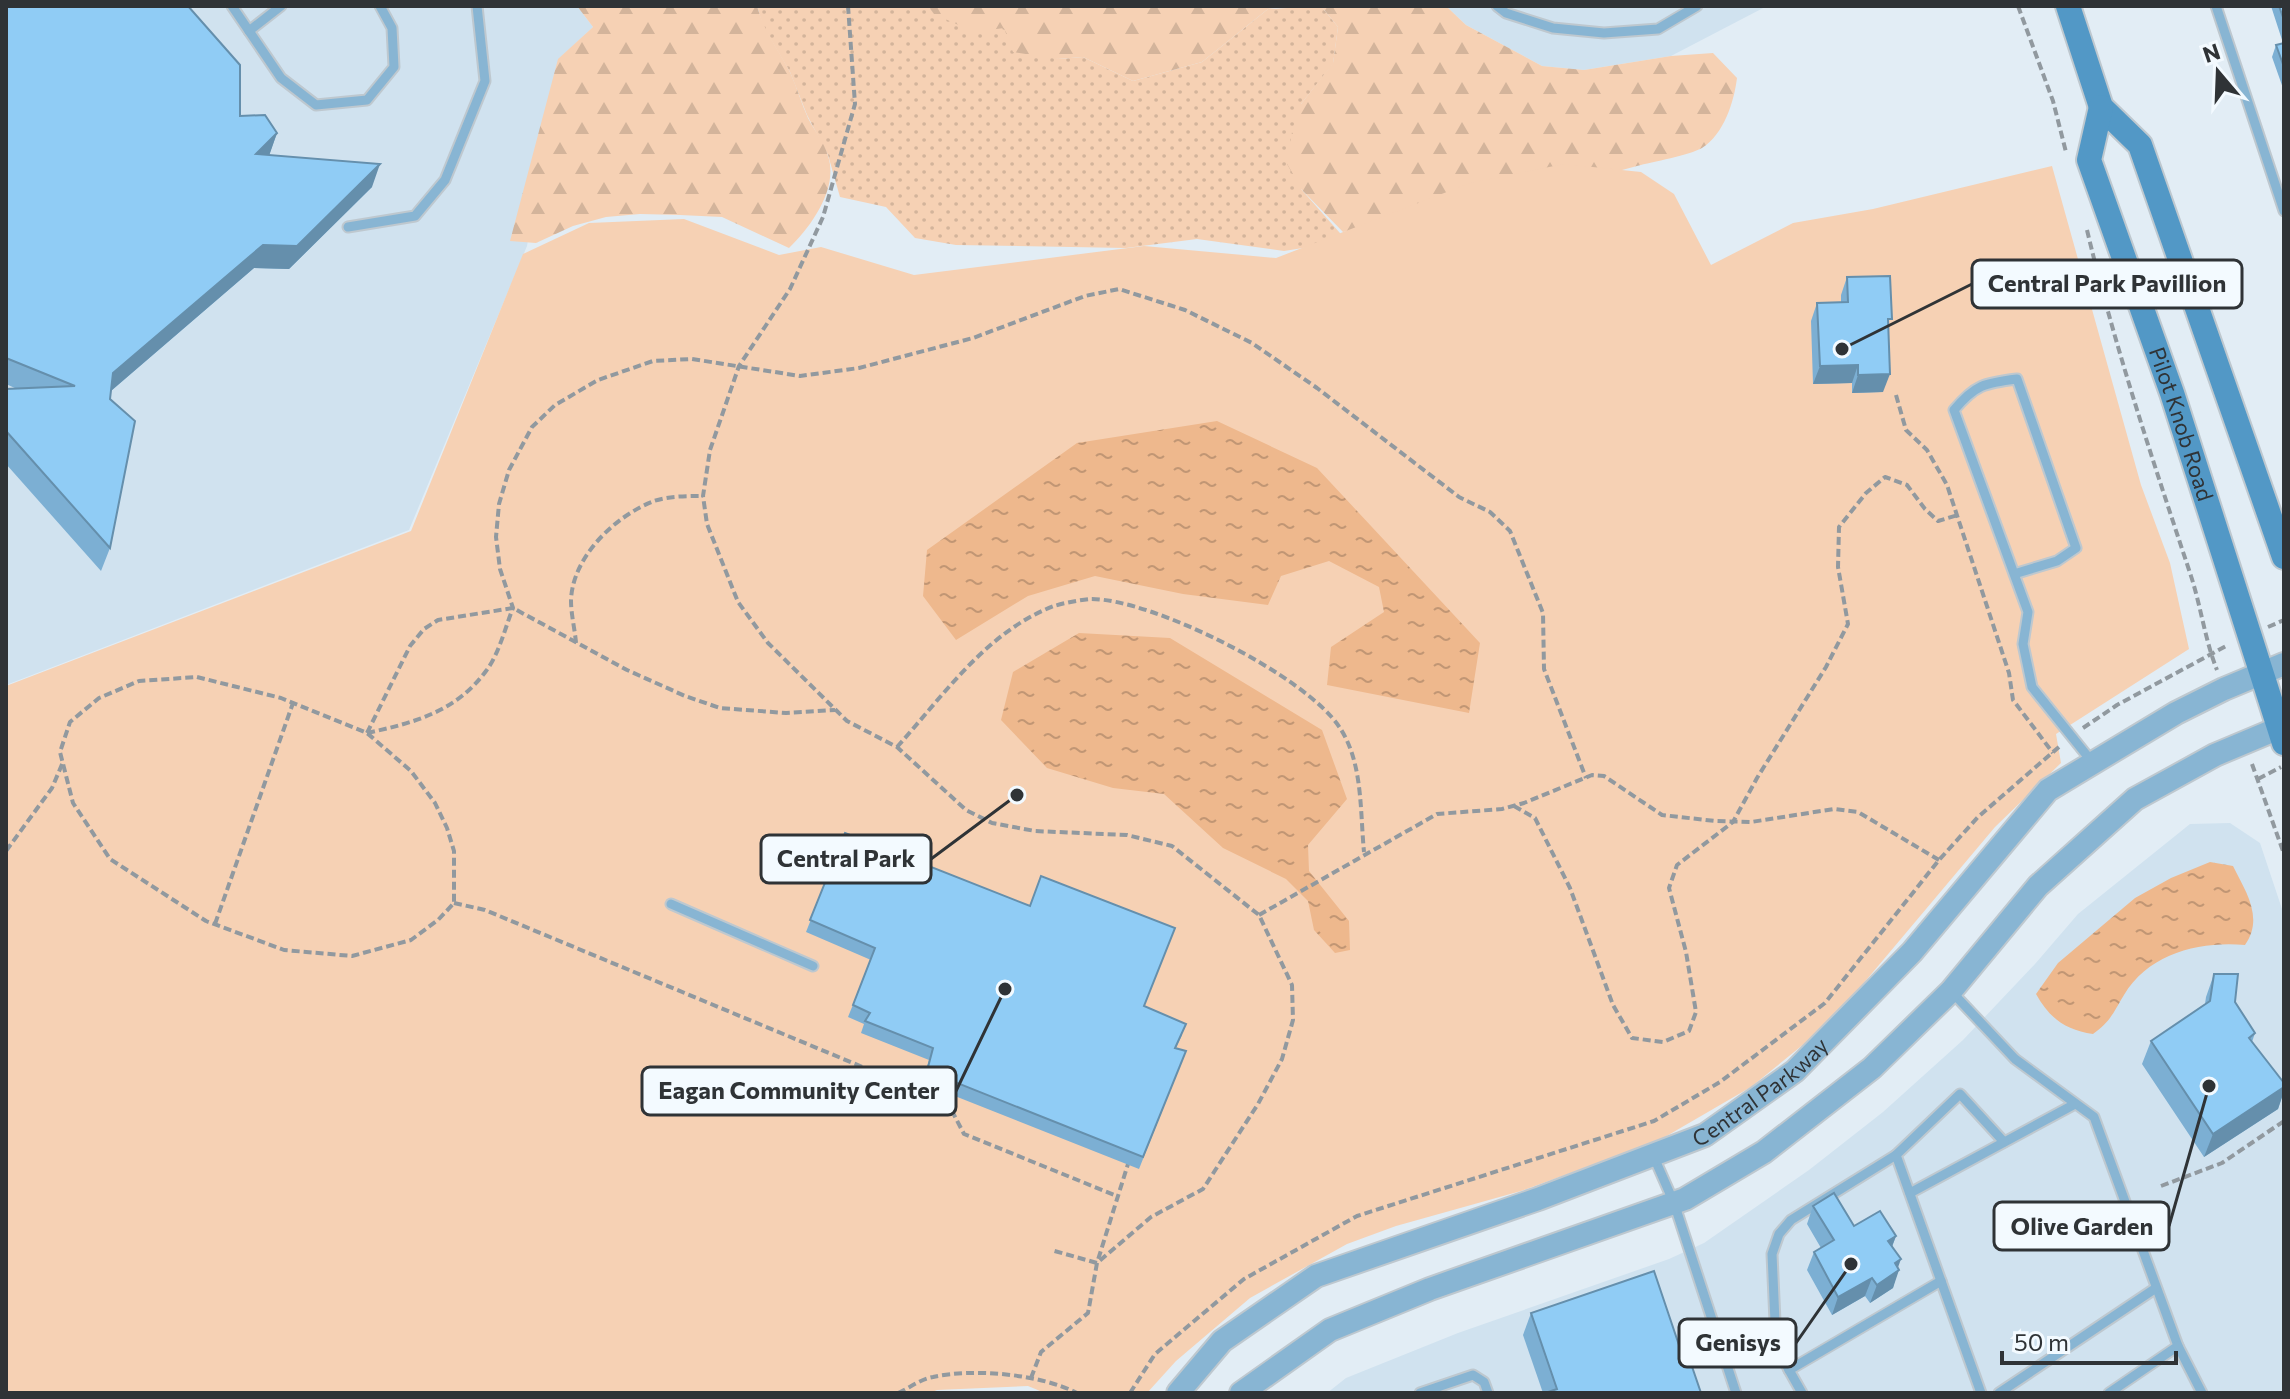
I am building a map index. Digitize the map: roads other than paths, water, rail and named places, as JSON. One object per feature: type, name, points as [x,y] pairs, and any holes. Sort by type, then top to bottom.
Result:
[{"type":"main road","points":[[2068,6],[2101,107],[2140,145],[2284,557]]},
{"type":"main road","name":"Pilot Knob Road","points":[[2101,107],[2089,160],[2273,669],[2283,733]]},
{"type":"street","name":"Central Parkway","points":[[1178,1393],[1222,1341],[1316,1276],[1538,1199],[1705,1135],[1795,1071],[1912,952],[2048,790],[2176,713],[2273,669]]},
{"type":"street","points":[[1241,1393],[1330,1330],[1430,1289],[1674,1203],[1764,1152],[1872,1068],[1951,991],[2038,886],[2135,799],[2215,755],[2283,733]]},
{"type":"lane","points":[[232,6],[281,78],[316,105],[367,100],[394,67],[392,28],[380,6]]},
{"type":"lane","points":[[249,31],[281,6]]},
{"type":"lane","points":[[348,227],[415,216],[445,180],[485,81],[477,6]]},
{"type":"lane","points":[[1497,6],[1506,13],[1553,28],[1604,33],[1658,29],[1697,6]]},
{"type":"lane","points":[[2216,6],[2284,211]]},
{"type":"lane","points":[[2014,574],[2057,561],[2076,548],[2017,379],[1971,390],[1954,410],[2014,574],[2028,612],[2023,644],[2032,687],[2093,763]]},
{"type":"lane","points":[[671,904],[813,966]]},
{"type":"lane","points":[[1951,991],[2015,1059],[2094,1117],[2178,1346],[2202,1393]]},
{"type":"lane","points":[[1802,1393],[1776,1344],[1772,1254],[1779,1234],[1791,1220],[1896,1155],[1960,1094],[2004,1142]]},
{"type":"lane","points":[[1910,1193],[2075,1104]]},
{"type":"lane","points":[[1653,1155],[1674,1203],[1736,1393]]},
{"type":"lane","points":[[1896,1155],[1981,1393]]},
{"type":"lane","points":[[1789,1370],[1941,1281]]},
{"type":"lane","points":[[1999,1393],[2156,1288]]},
{"type":"lane","points":[[2109,1393],[2178,1346]]},
{"type":"lane","points":[[1420,1393],[1473,1375],[1484,1382],[1488,1393]]},
{"type":"water","points":[[1217,421],[1317,468],[1480,643],[1469,713],[1327,685],[1331,647],[1384,612],[1379,587],[1329,561],[1281,576],[1268,605],[1183,594],[1095,576],[1028,596],[956,640],[923,596],[927,550],[1077,443]]},
{"type":"water","points":[[1079,633],[1170,638],[1322,730],[1347,799],[1308,845],[1309,871],[1349,921],[1350,950],[1335,953],[1314,930],[1308,901],[1286,879],[1223,848],[1164,794],[1113,788],[1047,768],[1001,720],[1013,672]]},
{"type":"water","points":[[2210,862],[2233,866],[2248,895],[2253,925],[2245,945],[2194,948],[2161,960],[2135,981],[2108,1021],[2093,1034],[2067,1026],[2047,1010],[2036,994],[2058,963],[2135,898],[2171,878]]},
{"type":"place","name":"Central Park Pavillion","points":[[1842,349]]},
{"type":"place","name":"Central Park","points":[[1017,795]]},
{"type":"place","name":"Eagan Community Center","points":[[1005,989]]},
{"type":"place","name":"Olive Garden","points":[[2209,1086]]},
{"type":"place","name":"Genisys","points":[[1851,1264]]}]
